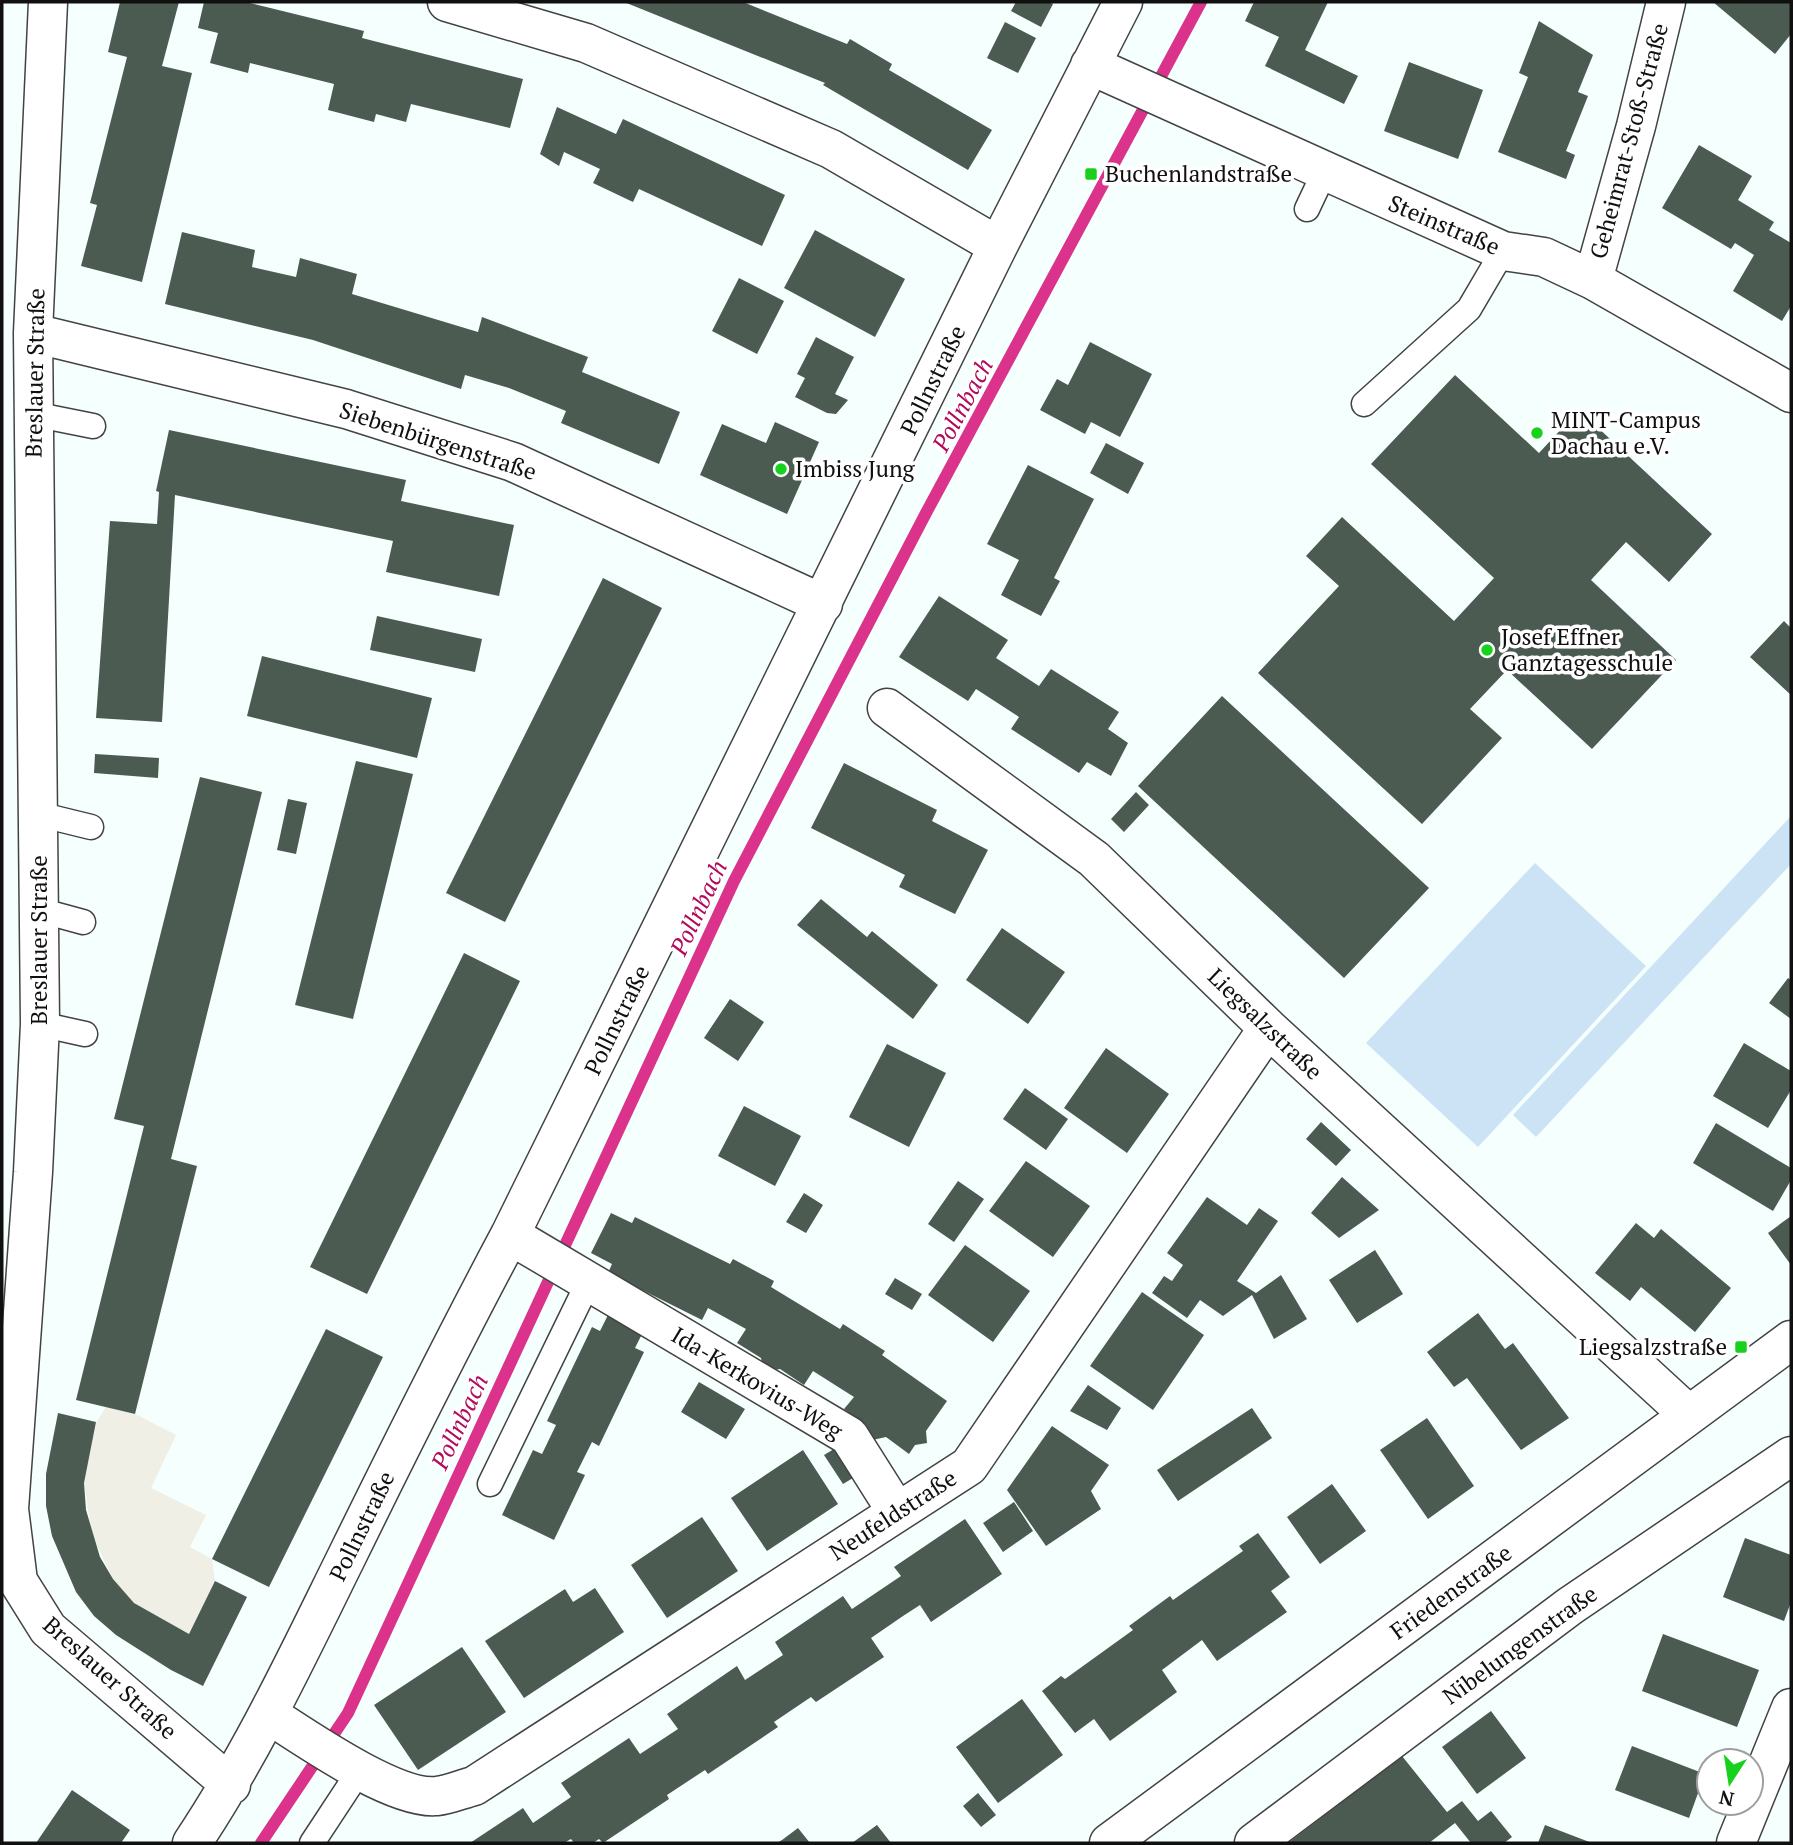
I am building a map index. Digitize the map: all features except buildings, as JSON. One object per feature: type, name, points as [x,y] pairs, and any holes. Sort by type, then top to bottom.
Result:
[{"type":"street","name":"Breslauer Straße","points":[[48,2],[33,333],[40,1024],[33,1172],[9,1509],[18,1581],[48,1629],[231,1784]]},
{"type":"street","points":[[447,2],[586,43],[831,149],[998,246]]},
{"type":"street","name":"Pollnstraße","points":[[192,1843],[231,1784],[268,1714],[442,1363],[524,1244],[823,604],[998,246],[1107,72],[1123,2]]},
{"type":"street","name":"Geheimrat-Stoß-Straße","points":[[1592,280],[1636,126],[1666,2]]},
{"type":"street","name":"Steinstraße","points":[[1107,72],[1324,173],[1503,251],[1544,257],[1592,280],[1791,393]]},
{"type":"street","name":"Siebenbürgenstraße","points":[[33,333],[346,409],[513,462],[823,604]]},
{"type":"street","name":"Liegsalzstraße","points":[[887,708],[1094,859],[1268,1028],[1689,1415]]},
{"type":"street","name":"Neufeldstraße","points":[[268,1714],[352,1766],[402,1790],[435,1797],[474,1786],[970,1466],[1268,1028]]},
{"type":"street","name":"Ida-Kerkovius-Weg","points":[[524,1244],[849,1436],[897,1512]]},
{"type":"street","name":"Friedenstraße","points":[[1109,1843],[1791,1340]]},
{"type":"street","name":"Nibelungenstraße","points":[[1254,1843],[1570,1606],[1791,1456]]},
{"type":"street","points":[[1736,1843],[1791,1708]]},
{"type":"lane","points":[[1307,209],[1324,173]]},
{"type":"lane","points":[[1364,404],[1469,309],[1503,251]]},
{"type":"lane","points":[[33,414],[93,426]]},
{"type":"lane","points":[[38,814],[91,827]]},
{"type":"lane","points":[[39,910],[83,922]]},
{"type":"lane","points":[[40,1024],[85,1034]]},
{"type":"lane","points":[[490,1483],[582,1280]]},
{"type":"lane","points":[[312,1843],[352,1766]]},
{"type":"shaded area","points":[[1791,816],[1791,864],[1536,1137],[1513,1115]]},
{"type":"shaded area","points":[[1535,863],[1646,966],[1478,1147],[1366,1043]]},
{"type":"shaded area","points":[[106,1407],[135,1414],[176,1435],[151,1488],[206,1515],[190,1547],[212,1559],[215,1581],[189,1634],[134,1603],[113,1579],[92,1535],[84,1483],[96,1423]]},
{"type":"waterway","name":"Pollnbach","points":[[261,1843],[348,1713],[734,881],[926,513],[1201,2]]},
{"type":"place","name":"Buchenlandstraße","points":[[1091,174]]},
{"type":"place","name":"MINT-Campus Dachau e.V.","points":[[1537,433]]},
{"type":"place","name":"Imbiss Jung","points":[[781,469]]},
{"type":"place","name":"Josef Effner Ganztagesschule","points":[[1487,650]]},
{"type":"place","name":"Liegsalzstraße","points":[[1741,1347]]}]
